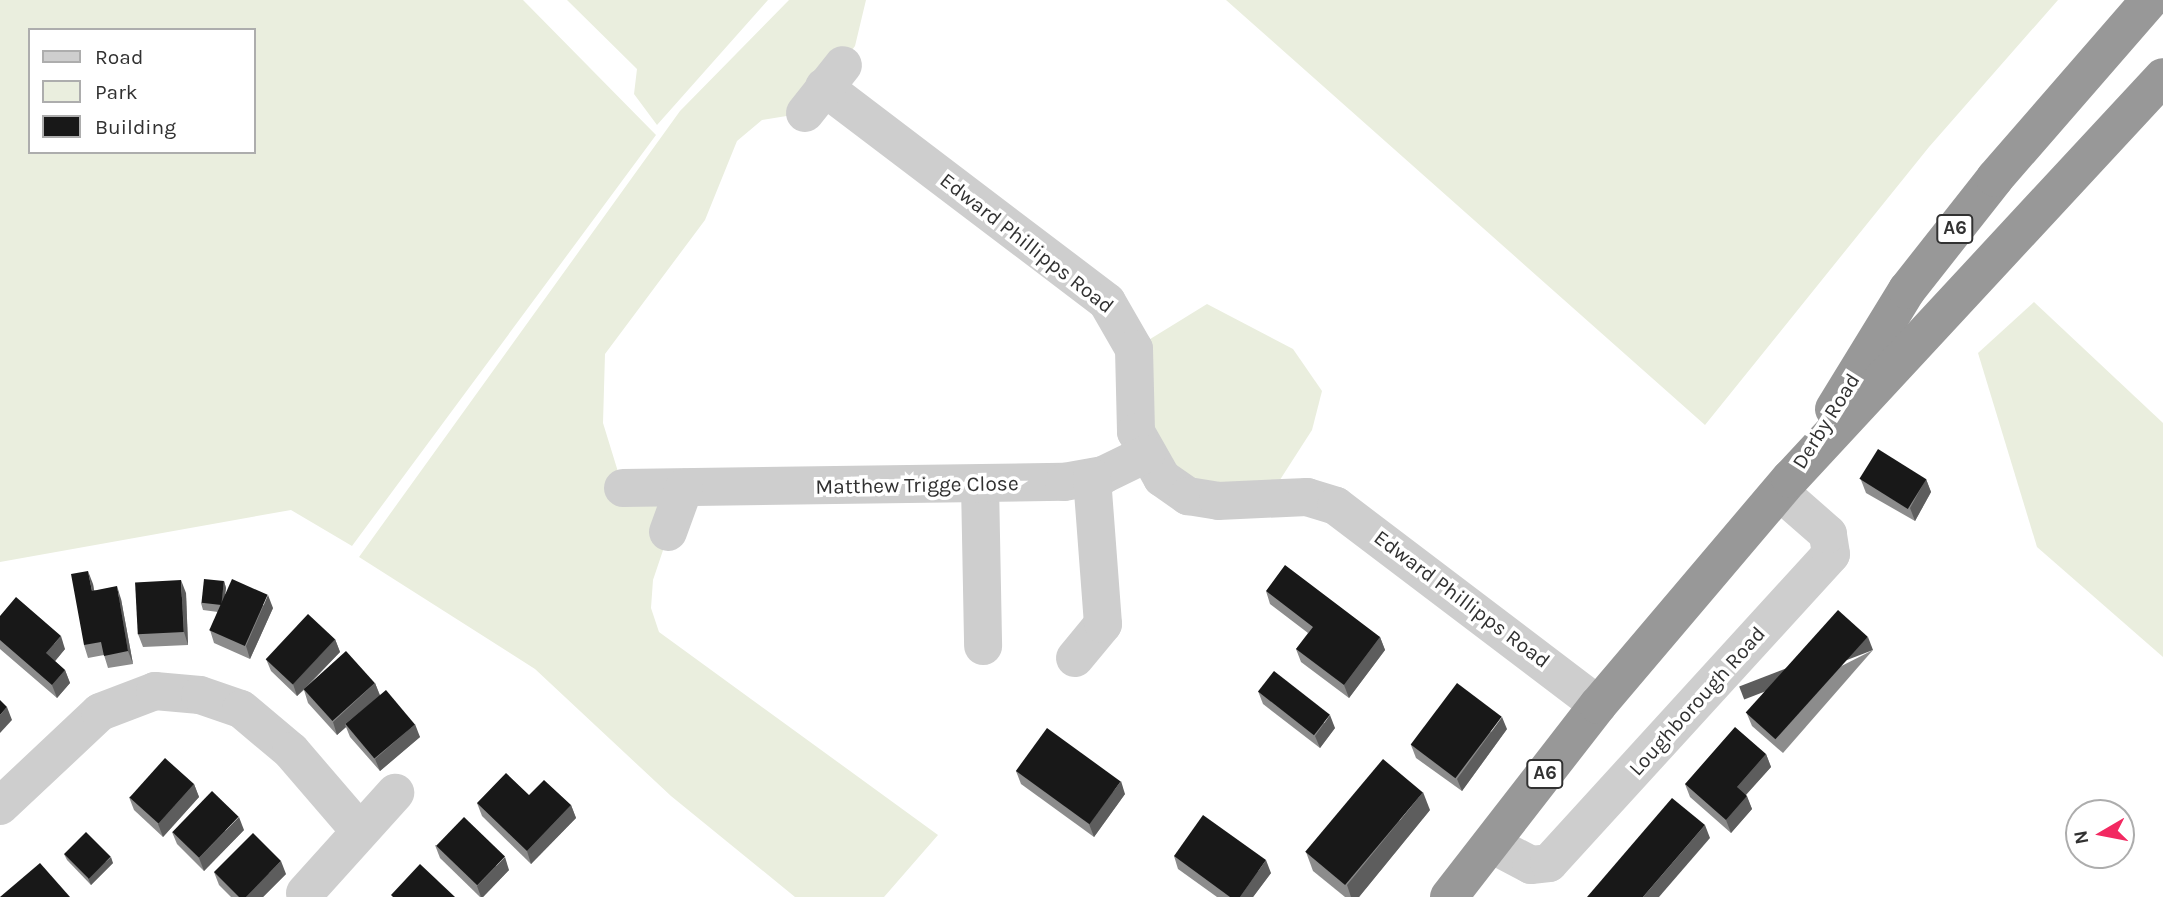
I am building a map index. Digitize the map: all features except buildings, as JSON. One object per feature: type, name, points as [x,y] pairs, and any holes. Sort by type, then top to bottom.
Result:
[{"type":"highway","name":"Derby Road","points":[[1785,485],[1908,290],[1995,178],[2150,0]]},
{"type":"highway","name":"Derby Road","points":[[1785,485],[2163,77]]},
{"type":"highway","name":"A6","points":[[1449,897],[1598,705],[1785,485]]},
{"type":"street","name":"Edward Phillipps Road","points":[[824,88],[1107,302],[1134,349],[1133,407],[1146,454],[1161,478],[1188,496],[1240,504],[1307,497],[1336,506],[1598,705]]},
{"type":"street","name":"Matthew Trigge Close","points":[[623,488],[980,484],[1092,477],[1146,454]]},
{"type":"street","points":[[1075,658],[1103,624],[1092,477]]},
{"type":"street","points":[[980,484],[983,646]]},
{"type":"street","name":"Loughborough Road","points":[[1491,844],[1531,865],[1549,863],[1831,554],[1828,534],[1785,485]]},
{"type":"street","points":[[667,532],[684,488]]},
{"type":"street","points":[[0,806],[100,712],[155,691],[200,695],[240,709],[291,751],[359,830]]},
{"type":"street","points":[[305,893],[395,793]]},
{"type":"green space","points":[[0,0],[523,0],[656,135],[352,546],[291,510],[0,562]]},
{"type":"green space","points":[[567,0],[768,0],[657,125],[634,94],[637,69]]},
{"type":"green space","points":[[789,0],[866,0],[855,46],[805,113],[762,120],[737,141],[705,220],[605,354],[603,423],[623,488],[684,488],[653,580],[651,608],[659,632],[938,835],[884,897],[795,897],[671,796],[535,669],[359,557],[680,111]]},
{"type":"green space","points":[[1226,0],[2058,0],[1929,147],[1705,425]]},
{"type":"green space","points":[[2034,302],[2163,423],[2163,657],[2037,547],[1978,353]]},
{"type":"green space","points":[[1207,304],[1293,349],[1322,391],[1312,430],[1276,486],[1162,478],[1134,349]]}]
